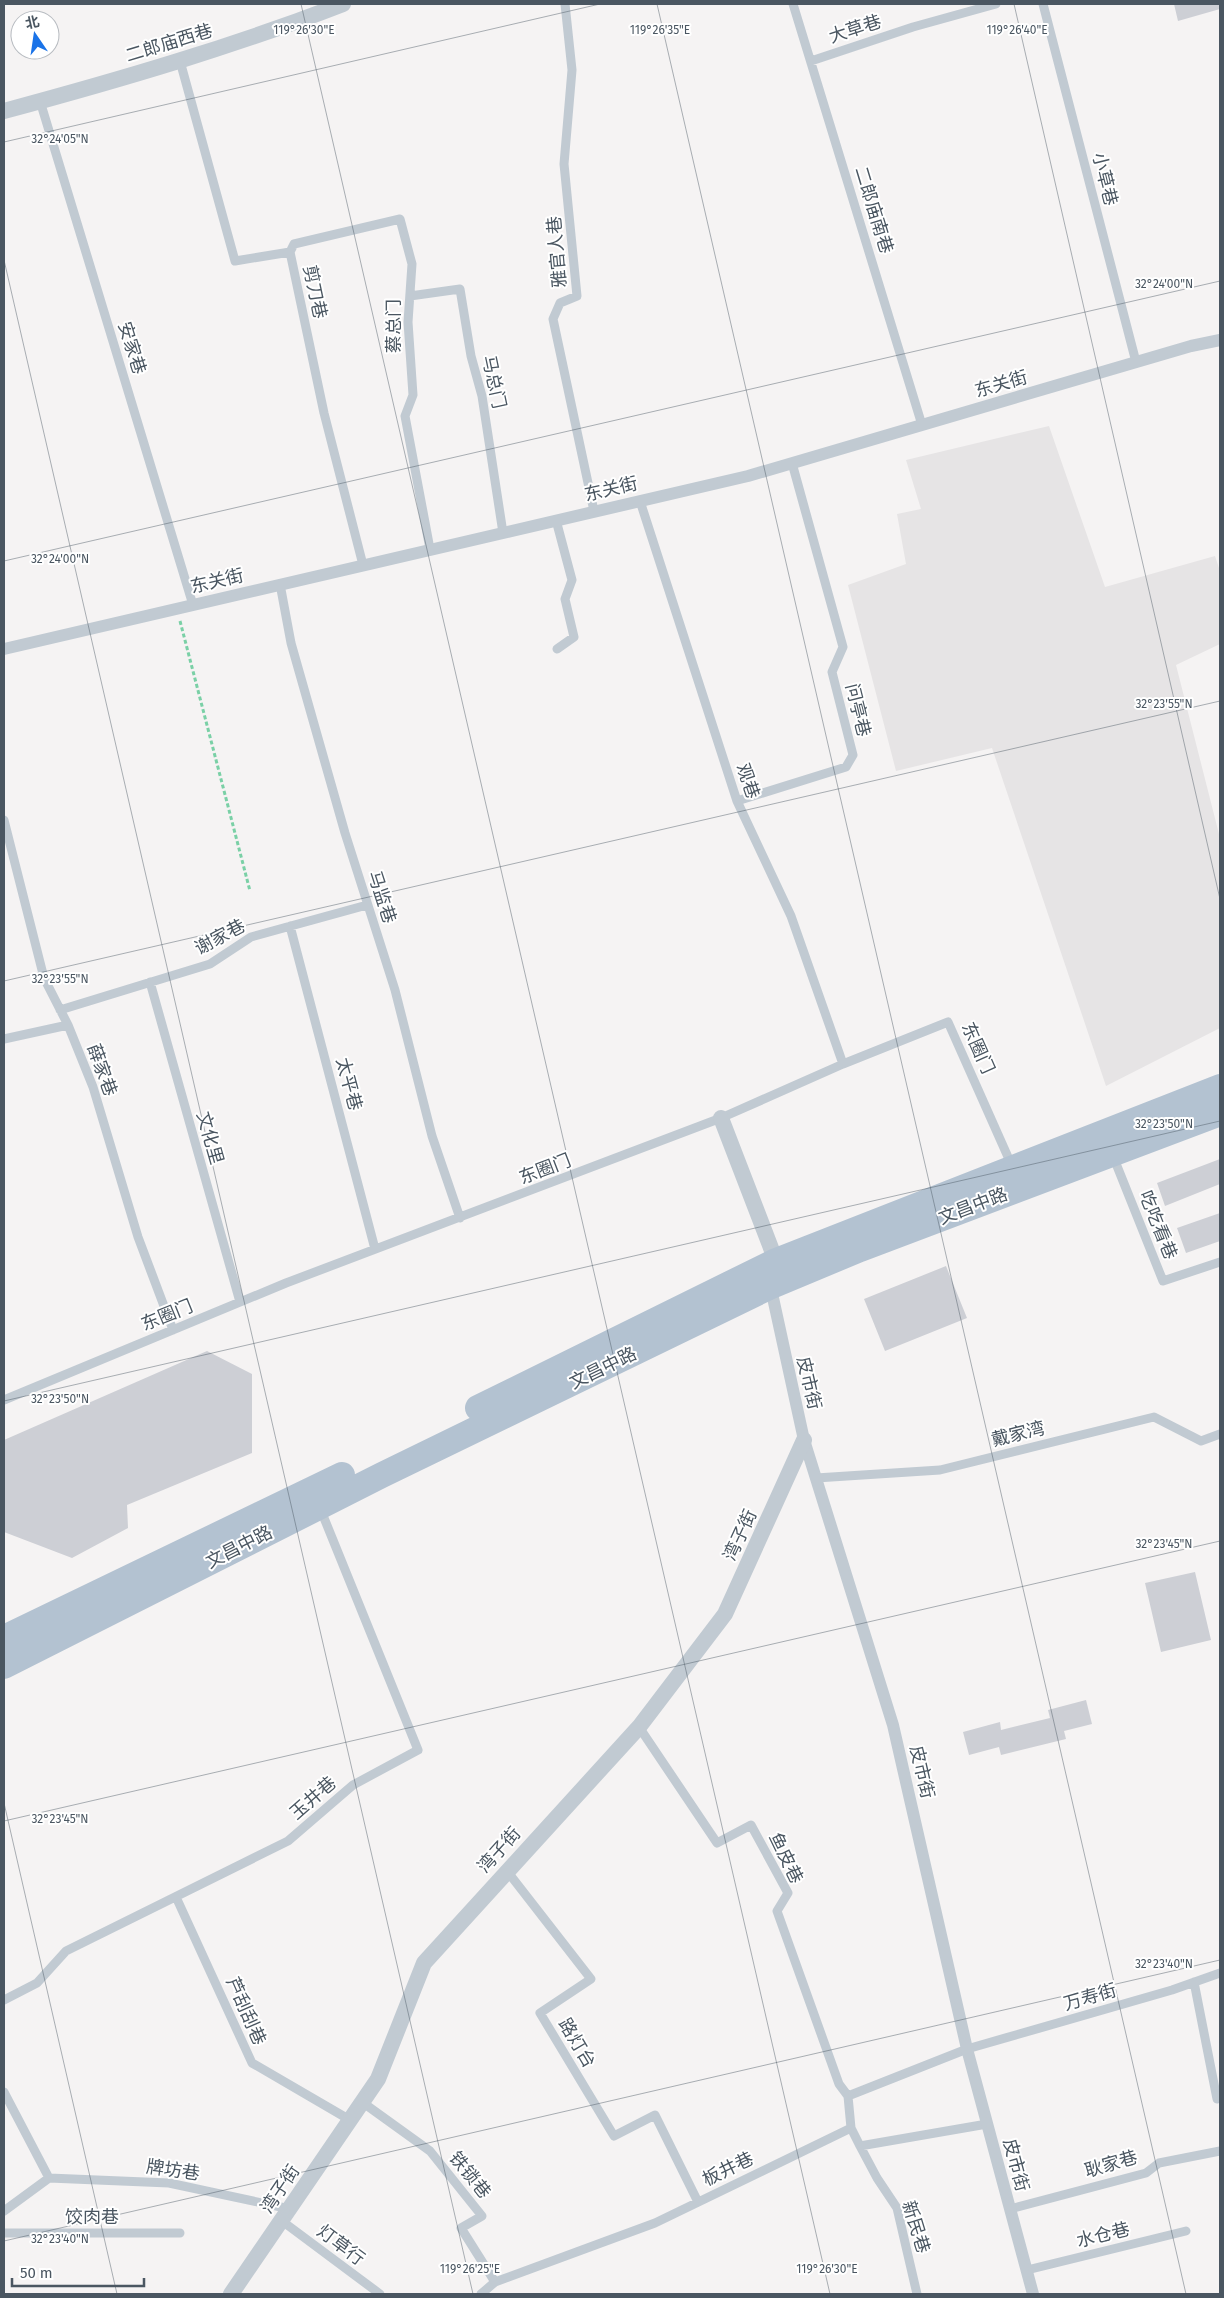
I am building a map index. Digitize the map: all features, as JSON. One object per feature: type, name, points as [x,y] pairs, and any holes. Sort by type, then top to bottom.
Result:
[{"type":"main road","name":"文昌中路","points":[[4,1638],[375,1460],[776,1261],[1220,1087]]},
{"type":"main road","name":"文昌中路","points":[[4,1666],[320,1506],[769,1287],[860,1249],[1220,1113]]},
{"type":"street","name":"二郎庙西巷","points":[[4,111],[180,61],[268,33],[343,4]]},
{"type":"street","name":"东关街","points":[[4,649],[748,476],[1136,362],[1220,340]]},
{"type":"street","points":[[722,1118],[776,1261]]},
{"type":"street","name":"皮市街","points":[[776,1261],[769,1287],[804,1440],[893,1725],[967,2049],[1033,2294]]},
{"type":"street","name":"湾子街","points":[[232,2294],[378,2079],[424,1963],[639,1727],[725,1614],[804,1440]]},
{"type":"lane","name":"雅官人巷","points":[[565,4],[572,70],[564,164],[577,296],[560,303],[553,319],[594,511]]},
{"type":"lane","name":"二郎庙南巷","points":[[793,4],[922,425]]},
{"type":"lane","name":"大草巷","points":[[811,61],[913,27],[996,4]]},
{"type":"lane","name":"小草巷","points":[[1043,4],[1136,362]]},
{"type":"lane","name":"剪刀巷","points":[[180,61],[235,260],[290,252],[324,413],[363,565]]},
{"type":"lane","name":"安家巷","points":[[40,101],[193,605]]},
{"type":"lane","name":"蔡总门","points":[[290,252],[294,244],[400,219],[412,264],[408,322],[413,395],[405,416],[430,550]]},
{"type":"lane","name":"马总门","points":[[410,296],[460,289],[471,356],[482,396],[503,533]]},
{"type":"lane","name":"问亭巷","points":[[737,801],[846,767],[853,755],[832,672],[843,647],[792,463]]},
{"type":"lane","name":"观巷","points":[[640,501],[737,801],[790,916],[843,1064]]},
{"type":"lane","points":[[556,520],[572,580],[565,599],[574,637],[557,649]]},
{"type":"lane","name":"马监巷","points":[[280,584],[290,642],[395,990],[432,1136],[460,1218]]},
{"type":"lane","name":"薛家巷","points":[[4,820],[44,978],[68,1025],[92,1087],[138,1236],[173,1330]]},
{"type":"lane","name":"谢家巷","points":[[60,1010],[210,964],[251,937],[368,905]]},
{"type":"lane","name":"太平巷","points":[[290,926],[376,1249]]},
{"type":"lane","name":"文化里","points":[[150,982],[240,1302]]},
{"type":"lane","name":"东圈门","points":[[4,1400],[240,1302],[722,1118],[843,1064],[948,1022],[1013,1168]]},
{"type":"lane","points":[[4,1039],[68,1025]]},
{"type":"lane","name":"吃吃看巷","points":[[1112,1154],[1163,1281],[1220,1262]]},
{"type":"lane","name":"戴家湾","points":[[816,1478],[940,1470],[1154,1416],[1201,1441],[1220,1434]]},
{"type":"lane","name":"玉井巷","points":[[4,2000],[37,1982],[66,1951],[288,1841],[353,1785],[418,1750],[320,1506]]},
{"type":"lane","name":"鱼皮巷","points":[[639,1727],[717,1843],[751,1825],[788,1894],[777,1911],[839,2084],[848,2096],[851,2128]]},
{"type":"lane","name":"路灯台","points":[[507,1871],[591,1980],[540,2013],[614,2136],[655,2115],[698,2202]]},
{"type":"lane","name":"芦刮刮巷","points":[[176,1896],[252,2063],[350,2120]]},
{"type":"lane","name":"万寿街","points":[[848,2096],[967,2049],[1220,1973]]},
{"type":"lane","points":[[1194,1982],[1216,2099],[1220,2098]]},
{"type":"lane","points":[[4,2211],[48,2178],[5,2097]]},
{"type":"lane","name":"铁锁巷","points":[[362,2102],[430,2151],[482,2216],[461,2228],[495,2282]]},
{"type":"lane","points":[[851,2128],[860,2146],[987,2124]]},
{"type":"lane","name":"板井巷","points":[[481,2294],[495,2282],[655,2223],[851,2128]]},
{"type":"lane","name":"新民巷","points":[[860,2146],[877,2178],[897,2208],[917,2294]]},
{"type":"lane","name":"耿家巷","points":[[1010,2209],[1146,2172],[1159,2164],[1220,2150]]},
{"type":"lane","name":"牌坊巷","points":[[48,2178],[169,2183],[286,2215]]},
{"type":"lane","name":"灯草行","points":[[286,2215],[380,2294]]},
{"type":"lane","name":"水仓巷","points":[[1027,2270],[1186,2231]]},
{"type":"lane","name":"饺肉巷","points":[[4,2233],[180,2233]]},
{"type":"path","points":[[176,609],[250,891]]},
{"type":"shaded area","points":[[1049,426],[1105,587],[1215,556],[1220,571],[1220,644],[1176,665],[1220,838],[1220,1028],[1106,1086],[992,748],[896,771],[848,585],[906,564],[897,514],[921,509],[906,460]]},
{"type":"building","points":[[1174,4],[1220,4],[1220,9],[1178,21]]},
{"type":"building","points":[[1220,1159],[1220,1184],[1165,1206],[1157,1183]]},
{"type":"building","points":[[1220,1213],[1220,1241],[1186,1253],[1177,1228]]},
{"type":"building","points":[[946,1266],[967,1318],[885,1351],[864,1299]]},
{"type":"building","points":[[207,1351],[252,1374],[252,1453],[127,1505],[128,1528],[72,1558],[4,1532],[4,1440]]},
{"type":"building","points":[[1195,1572],[1211,1640],[1161,1652],[1145,1583]]},
{"type":"building","points":[[1086,1700],[1092,1724],[1064,1731],[1066,1739],[1001,1755],[999,1747],[969,1755],[963,1732],[1000,1722],[1001,1730],[1050,1718],[1048,1710]]}]
